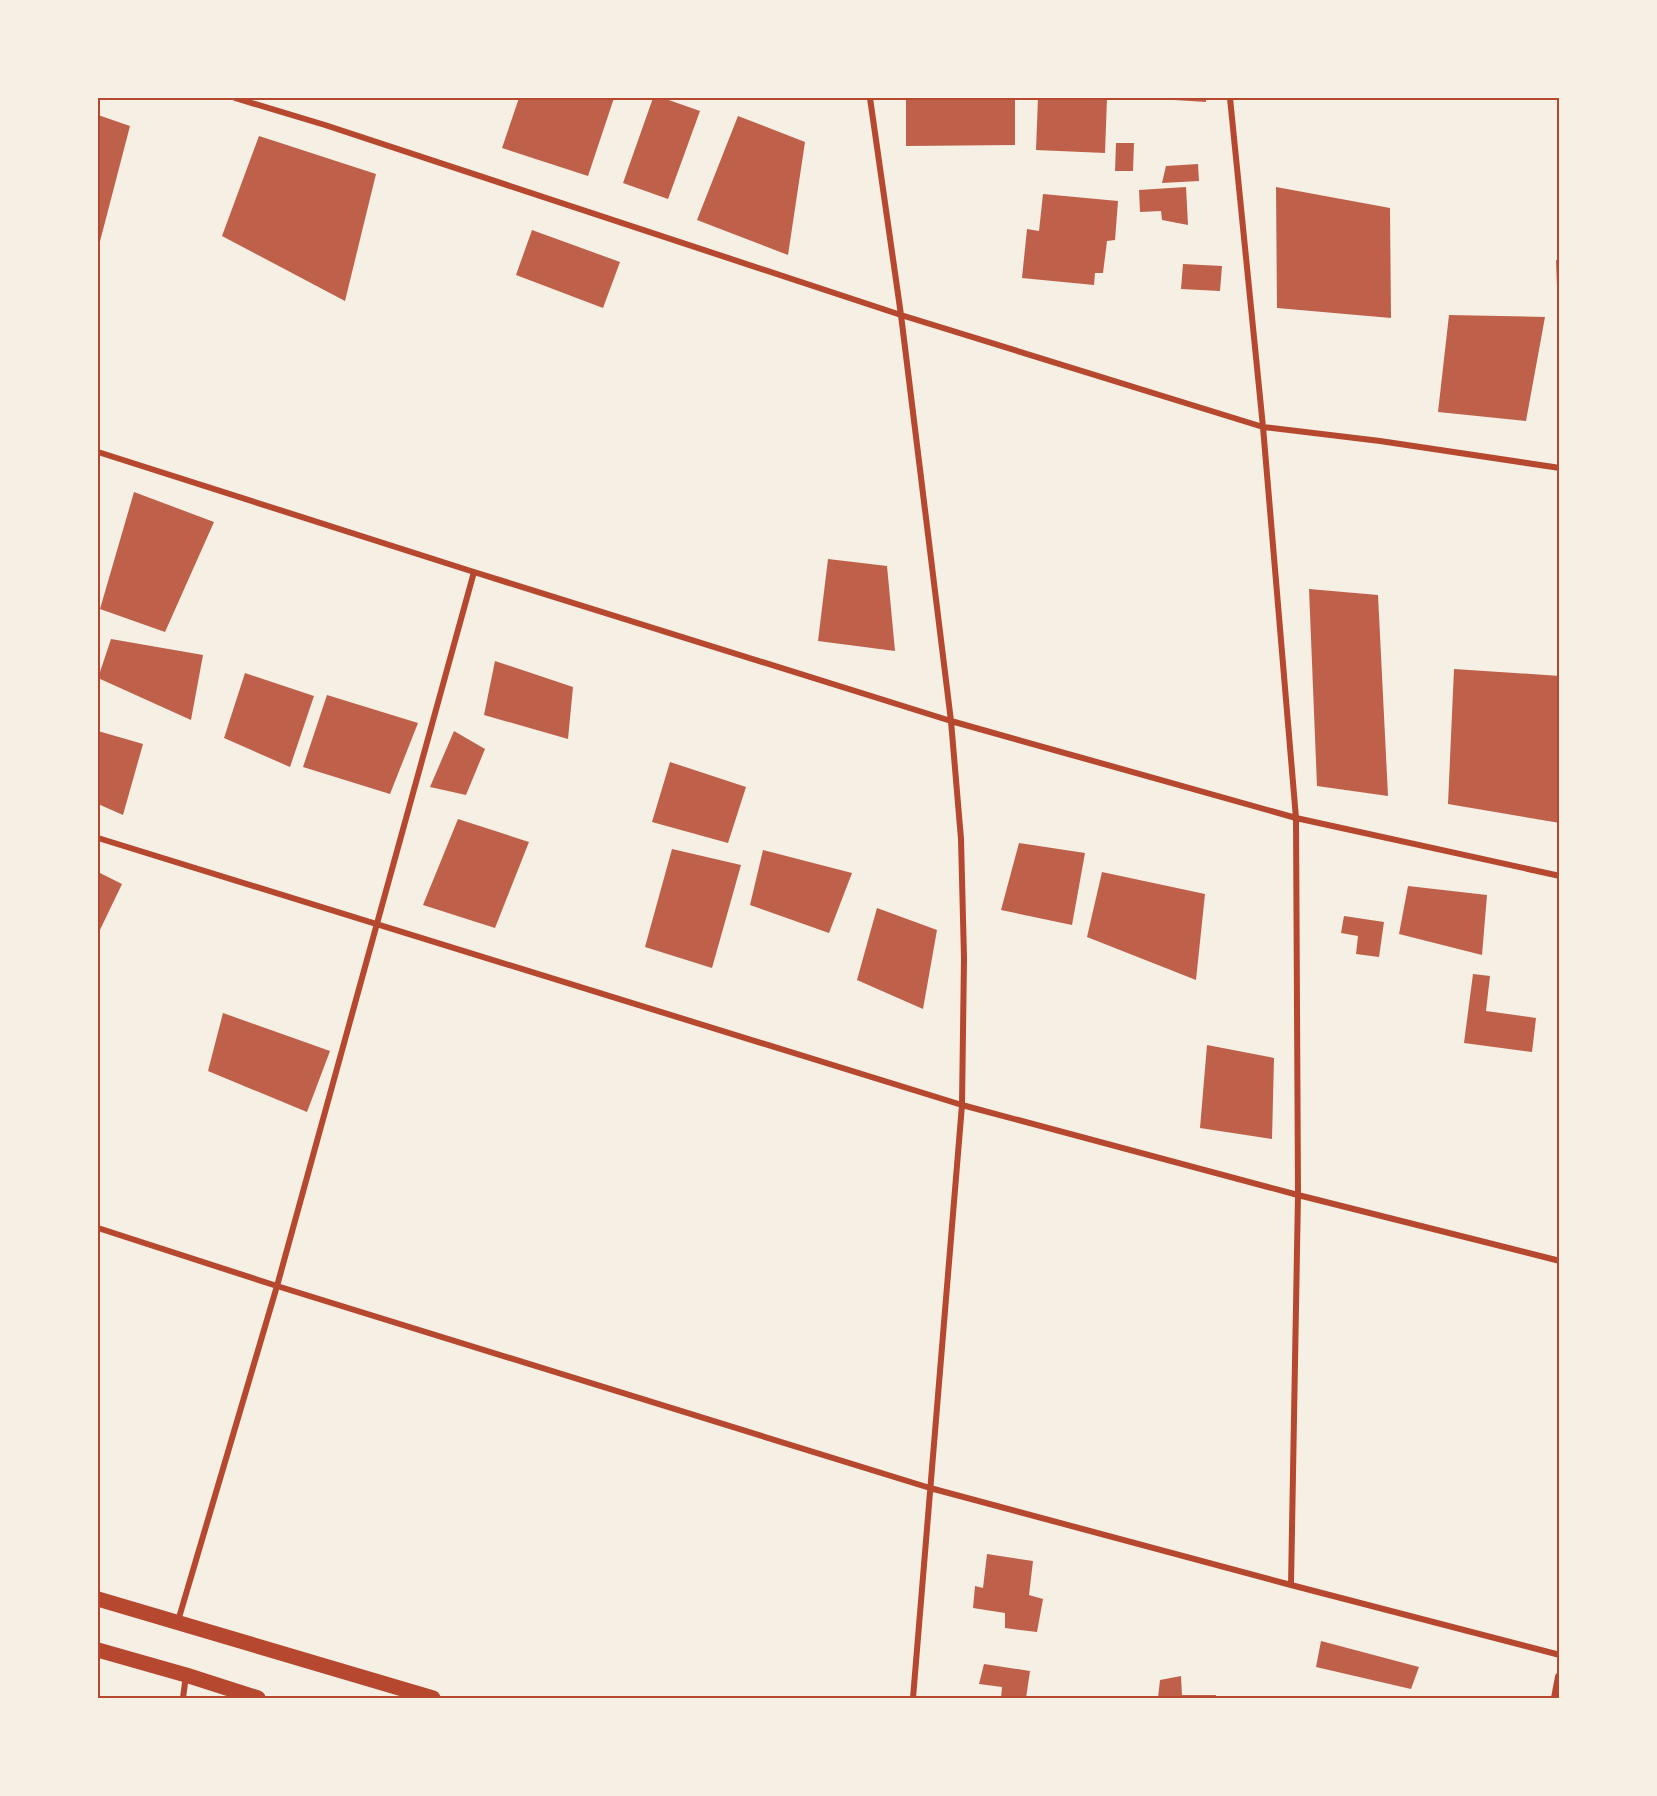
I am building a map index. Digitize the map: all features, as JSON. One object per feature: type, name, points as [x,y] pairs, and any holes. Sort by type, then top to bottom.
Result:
[{"type":"main road","points":[[98,1599],[434,1698]]},
{"type":"main road","points":[[98,1650],[258,1698]]},
{"type":"street","points":[[235,98],[348,132],[901,315],[1263,427],[1380,441],[1560,468]]},
{"type":"street","points":[[870,98],[901,315],[951,721],[961,840],[964,958],[962,1105],[913,1698]]},
{"type":"street","points":[[1230,98],[1263,427],[1296,818],[1298,1195],[1291,1586]]},
{"type":"street","points":[[98,452],[951,721],[1296,818],[1560,876]]},
{"type":"street","points":[[177,1624],[277,1286],[474,572]]},
{"type":"street","points":[[98,838],[962,1105],[1560,1262]]},
{"type":"street","points":[[98,1228],[277,1286],[930,1488],[1291,1586],[1560,1655]]},
{"type":"street","points":[[183,1698],[186,1675]]},
{"type":"street","points":[[1556,1698],[1560,1677]]},
{"type":"building","points":[[519,98],[614,98],[588,176],[502,148]]},
{"type":"building","points":[[653,98],[663,98],[700,111],[668,199],[623,183]]},
{"type":"building","points":[[906,98],[1015,98],[1015,145],[906,146]]},
{"type":"building","points":[[1038,98],[1107,98],[1105,153],[1036,150]]},
{"type":"building","points":[[1206,98],[1206,102],[1158,99]]},
{"type":"building","points":[[98,115],[130,126],[98,249]]},
{"type":"building","points":[[738,116],[805,142],[788,255],[697,220]]},
{"type":"building","points":[[259,136],[376,174],[345,301],[222,236]]},
{"type":"building","points":[[1116,143],[1134,143],[1133,171],[1115,171]]},
{"type":"building","points":[[1198,164],[1199,181],[1162,183],[1166,166]]},
{"type":"building","points":[[1186,187],[1188,225],[1162,220],[1161,211],[1140,212],[1139,190]]},
{"type":"building","points":[[1276,187],[1390,208],[1391,318],[1277,308]]},
{"type":"building","points":[[1043,194],[1118,201],[1115,240],[1107,241],[1103,273],[1095,273],[1094,285],[1022,278],[1027,229],[1039,231]]},
{"type":"building","points":[[532,230],[620,262],[603,308],[516,275]]},
{"type":"building","points":[[1556,260],[1560,261],[1560,314],[1558,314]]},
{"type":"building","points":[[1183,264],[1222,266],[1220,291],[1181,289]]},
{"type":"building","points":[[1449,315],[1545,317],[1526,421],[1438,412]]},
{"type":"building","points":[[134,492],[214,522],[165,632],[100,609]]},
{"type":"building","points":[[828,559],[887,566],[895,651],[818,641]]},
{"type":"building","points":[[1309,589],[1378,595],[1388,796],[1317,786]]},
{"type":"building","points":[[111,639],[203,655],[191,720],[98,678]]},
{"type":"building","points":[[495,661],[573,687],[568,739],[484,715]]},
{"type":"building","points":[[1454,669],[1560,676],[1560,823],[1448,804]]},
{"type":"building","points":[[245,673],[314,696],[290,767],[224,738]]},
{"type":"building","points":[[327,695],[418,723],[390,794],[303,767]]},
{"type":"building","points":[[98,731],[143,744],[123,815],[98,804]]},
{"type":"building","points":[[454,731],[485,749],[466,795],[430,787]]},
{"type":"building","points":[[670,762],[746,787],[728,843],[652,822]]},
{"type":"building","points":[[458,819],[529,842],[495,928],[423,905]]},
{"type":"building","points":[[1019,843],[1085,853],[1072,925],[1001,910]]},
{"type":"building","points":[[672,849],[741,865],[712,968],[645,947]]},
{"type":"building","points":[[763,850],[852,873],[829,933],[750,905]]},
{"type":"building","points":[[98,872],[122,884],[98,934]]},
{"type":"building","points":[[1102,872],[1205,894],[1196,980],[1087,937]]},
{"type":"building","points":[[1408,886],[1487,895],[1482,955],[1399,934]]},
{"type":"building","points":[[877,908],[937,930],[923,1009],[857,980]]},
{"type":"building","points":[[1344,916],[1384,922],[1379,957],[1356,954],[1358,936],[1341,933]]},
{"type":"building","points":[[1473,974],[1490,976],[1486,1011],[1536,1018],[1532,1052],[1464,1043]]},
{"type":"building","points":[[223,1013],[330,1051],[307,1112],[208,1071]]},
{"type":"building","points":[[1207,1045],[1274,1058],[1272,1139],[1200,1128]]},
{"type":"building","points":[[987,1554],[1033,1561],[1029,1595],[1043,1599],[1037,1632],[1005,1628],[1005,1613],[973,1608],[975,1586],[983,1588]]},
{"type":"building","points":[[1321,1641],[1419,1667],[1411,1689],[1316,1667]]},
{"type":"building","points":[[984,1664],[1030,1671],[1026,1698],[1001,1698],[1002,1687],[979,1684]]},
{"type":"building","points":[[1181,1676],[1182,1695],[1216,1695],[1216,1698],[1158,1698],[1160,1680]]}]
